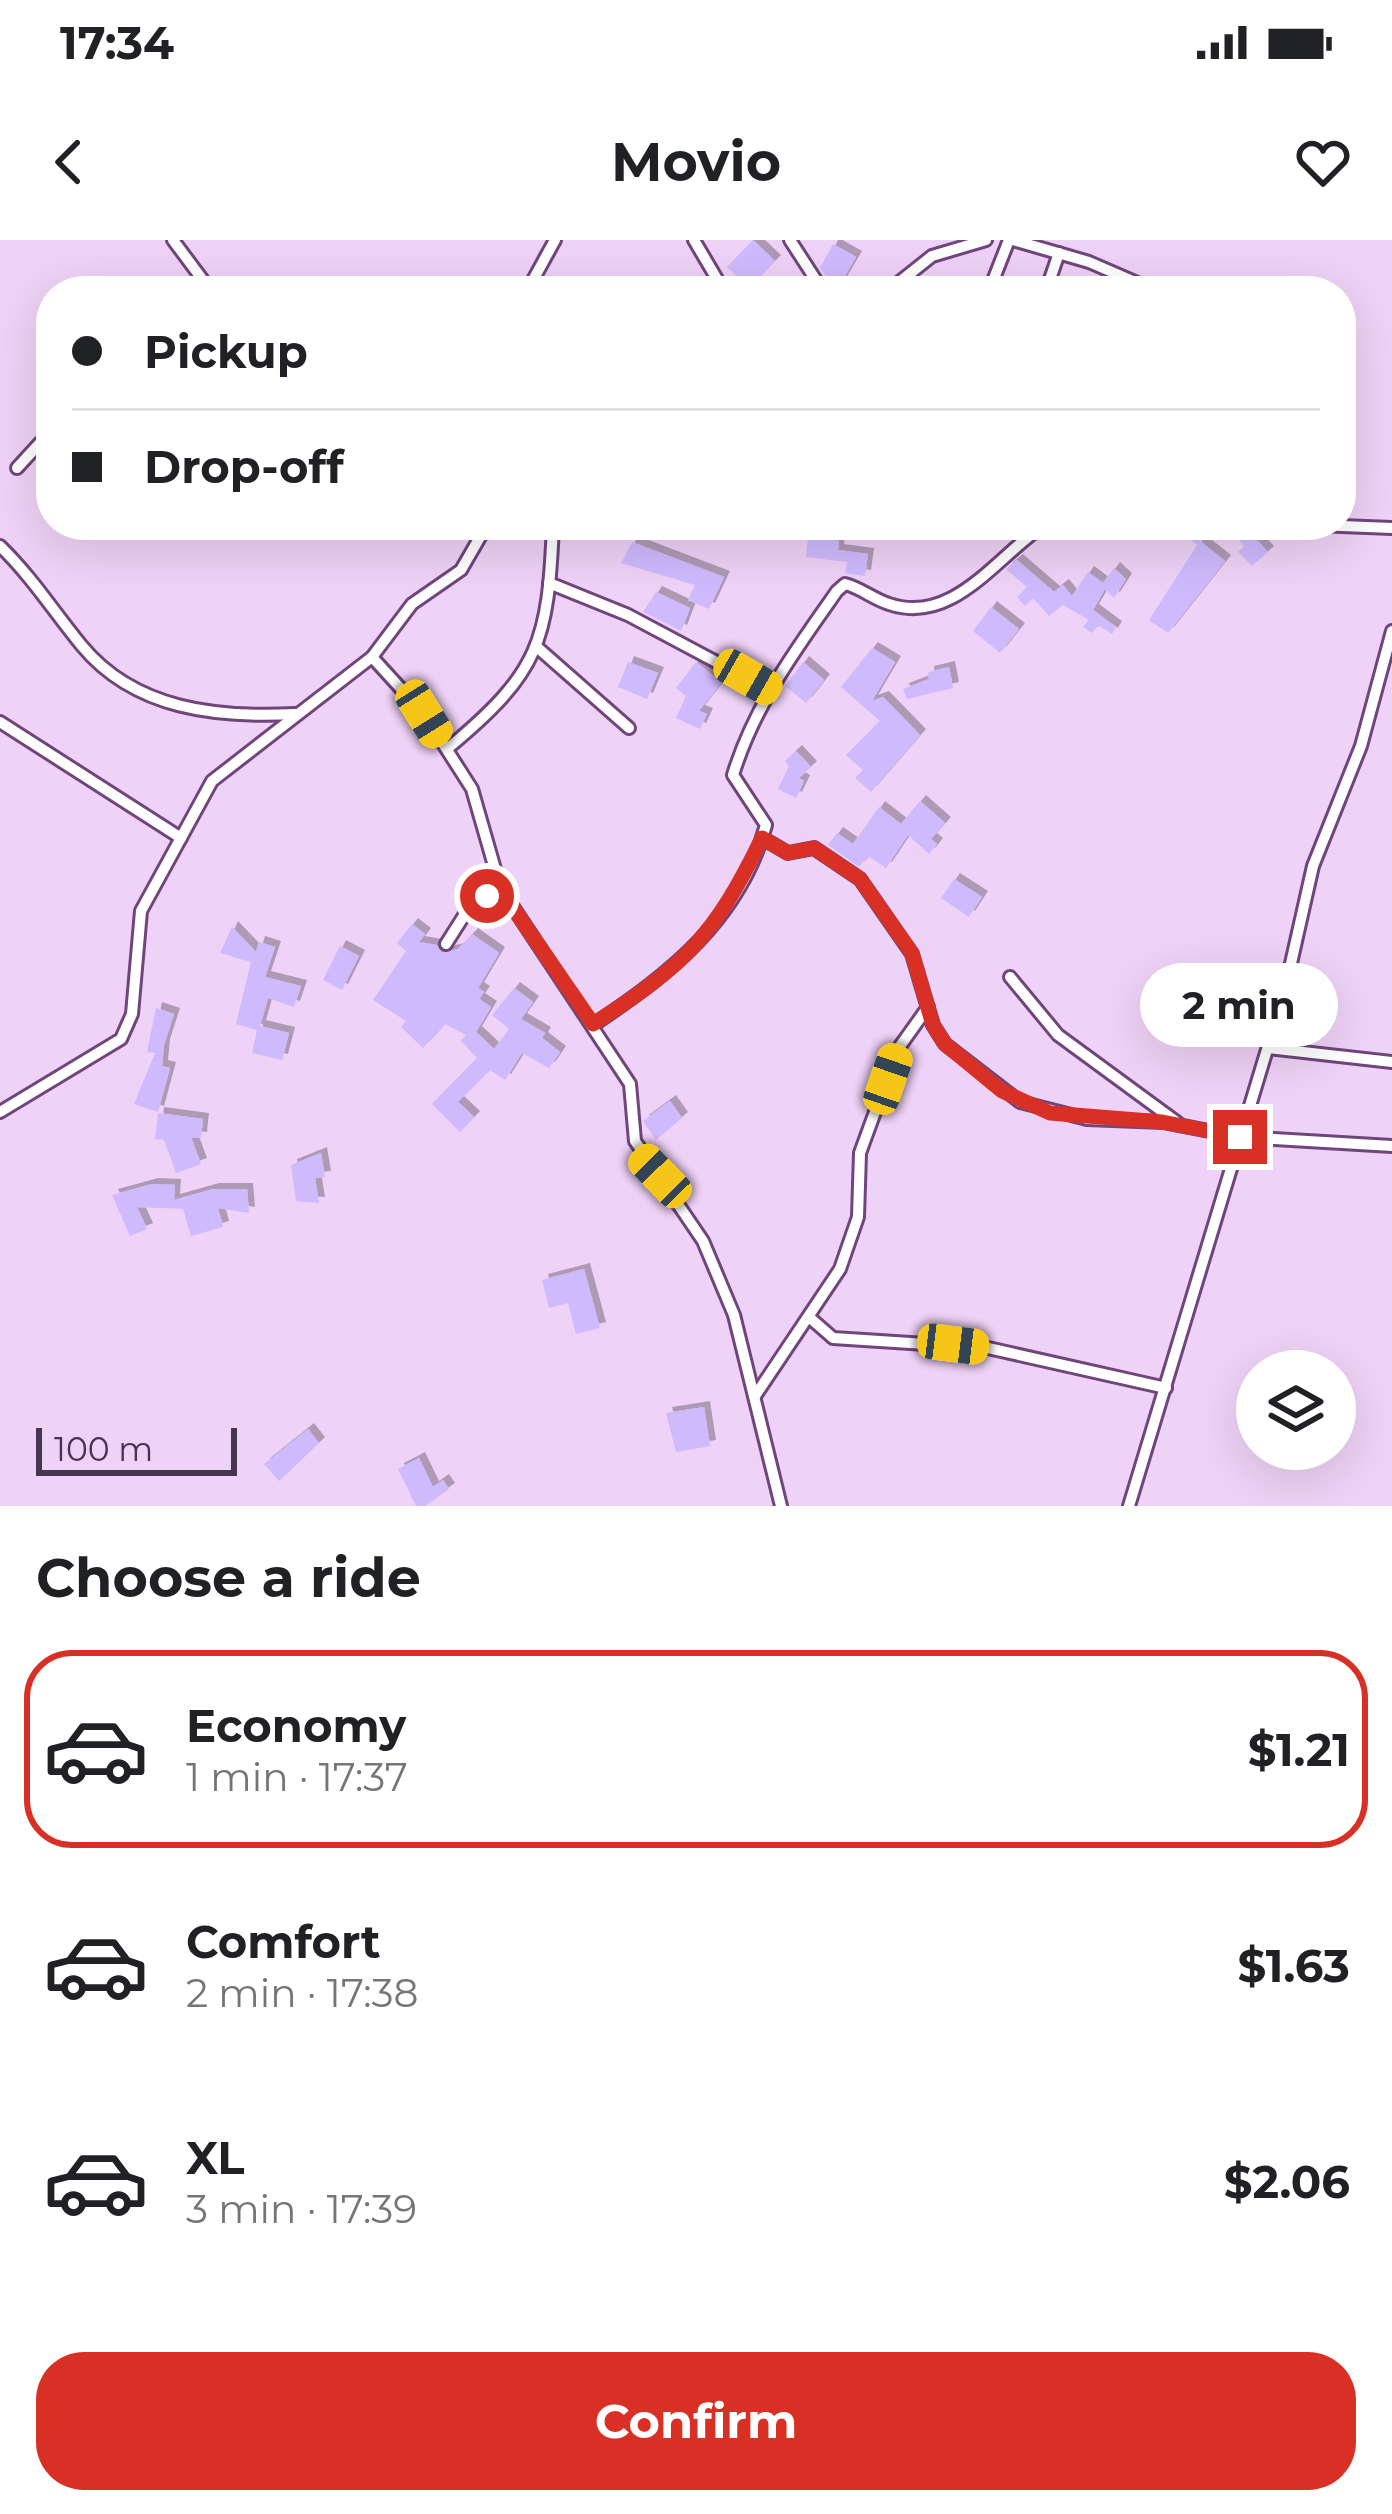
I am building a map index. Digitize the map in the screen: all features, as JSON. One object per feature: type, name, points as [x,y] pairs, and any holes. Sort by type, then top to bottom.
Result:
[{"type":"street","points":[[173,240],[200,276]]},
{"type":"street","points":[[535,276],[554,240]]},
{"type":"street","points":[[694,240],[715,276]]},
{"type":"street","points":[[907,276],[932,256],[986,240]]},
{"type":"street","points":[[995,276],[1011,240],[1118,276]]},
{"type":"street","points":[[794,243],[814,276]]},
{"type":"street","points":[[1051,276],[1059,253]]},
{"type":"street","points":[[17,468],[36,447]]},
{"type":"street","points":[[1356,527],[1392,528]]},
{"type":"street","points":[[0,1112],[122,1039],[133,1014],[141,911],[212,781],[372,657],[412,604],[461,570],[478,540]]},
{"type":"street","points":[[447,749],[482,720],[538,648],[548,616],[552,540]]},
{"type":"street","points":[[593,1024],[660,981],[707,937],[766,825],[757,804],[733,776],[769,689],[845,584],[891,605],[927,609],[969,588],[1026,540]]},
{"type":"street","points":[[0,546],[29,574],[81,644],[124,683],[186,710],[245,717],[298,714]]},
{"type":"street","points":[[549,584],[628,615],[769,689]]},
{"type":"street","points":[[1129,1506],[1268,1048],[1313,866],[1361,746],[1392,631]]},
{"type":"street","points":[[538,648],[629,728]]},
{"type":"street","points":[[372,657],[424,714],[472,789],[502,897],[630,1084],[634,1142],[703,1241],[734,1315],[781,1506]]},
{"type":"street","points":[[0,722],[181,838]]},
{"type":"street","points":[[762,838],[788,853],[805,848],[826,853],[860,879],[912,953],[945,1044],[1020,1102],[1087,1119],[1181,1126],[1240,1137],[1392,1146]]},
{"type":"street","points":[[446,944],[472,903],[496,894],[502,897]]},
{"type":"street","points":[[1010,977],[1067,1043],[1181,1126]]},
{"type":"street","points":[[754,1396],[809,1317],[852,1240],[858,1217],[860,1153],[898,1049],[928,1007]]},
{"type":"street","points":[[1268,1048],[1392,1062]]},
{"type":"street","points":[[809,1317],[833,1338],[988,1348],[1166,1388]]},
{"type":"building","points":[[753,240],[775,261],[761,276],[736,276],[727,267]]},
{"type":"building","points":[[833,244],[856,257],[845,276],[826,276],[820,268]]},
{"type":"building","points":[[808,540],[839,541],[838,550],[868,554],[865,576],[845,573],[847,562],[806,557]]},
{"type":"building","points":[[1191,540],[1201,540],[1225,561],[1168,633],[1149,620],[1197,545]]},
{"type":"building","points":[[1239,540],[1257,540],[1268,552],[1252,566],[1238,552],[1244,546]]},
{"type":"building","points":[[632,542],[724,577],[709,609],[688,600],[695,585],[621,563]]},
{"type":"building","points":[[1017,560],[1054,592],[1063,585],[1072,596],[1088,572],[1103,583],[1114,568],[1126,579],[1114,598],[1105,589],[1093,610],[1116,627],[1112,634],[1098,625],[1092,633],[1083,627],[1089,620],[1063,605],[1049,616],[1033,598],[1025,606],[1017,597],[1027,587],[1006,569]]},
{"type":"building","points":[[656,592],[690,608],[681,631],[643,612]]},
{"type":"building","points":[[991,607],[1019,629],[1000,653],[973,631]]},
{"type":"building","points":[[872,648],[895,662],[872,701],[883,697],[920,735],[871,792],[855,778],[863,770],[846,755],[880,721],[841,687]]},
{"type":"building","points":[[628,662],[658,673],[647,699],[618,687]]},
{"type":"building","points":[[696,662],[722,682],[699,711],[707,714],[700,729],[676,718],[686,696],[676,688]]},
{"type":"building","points":[[803,662],[824,680],[806,703],[785,686]]},
{"type":"building","points":[[949,667],[953,688],[907,699],[903,689],[929,679],[928,672]]},
{"type":"building","points":[[796,751],[811,767],[799,778],[804,781],[796,798],[778,789],[789,766],[785,761]]},
{"type":"building","points":[[920,801],[945,823],[931,839],[937,844],[929,854],[908,835],[886,868],[868,856],[859,867],[828,845],[837,833],[853,844],[879,807],[901,824]]},
{"type":"building","points":[[954,879],[982,897],[969,917],[941,898]]},
{"type":"building","points":[[412,924],[425,934],[419,942],[436,945],[442,953],[458,949],[472,934],[499,953],[478,988],[484,992],[479,999],[491,1007],[476,1032],[494,1049],[509,1029],[492,1015],[514,988],[533,1002],[521,1019],[545,1033],[542,1038],[560,1052],[549,1068],[522,1053],[505,1080],[490,1070],[458,1102],[474,1117],[460,1132],[432,1104],[477,1058],[461,1041],[466,1035],[445,1024],[423,1048],[401,1027],[406,1021],[373,1000],[406,951],[397,943]]},
{"type":"building","points":[[232,927],[256,952],[259,942],[275,947],[265,977],[301,986],[294,1007],[268,998],[260,1026],[289,1033],[282,1060],[252,1053],[257,1030],[236,1024],[251,962],[220,953]]},
{"type":"building","points":[[340,946],[359,956],[342,990],[323,980]]},
{"type":"building","points":[[156,1008],[174,1014],[164,1045],[162,1066],[170,1068],[158,1112],[134,1104],[155,1053],[147,1052]]},
{"type":"building","points":[[670,1101],[682,1118],[656,1140],[643,1121]]},
{"type":"building","points":[[158,1113],[203,1119],[201,1138],[191,1137],[201,1164],[176,1173],[164,1140],[155,1139]]},
{"type":"building","points":[[321,1153],[325,1177],[315,1178],[319,1203],[296,1201],[291,1165]]},
{"type":"building","points":[[152,1184],[175,1185],[174,1200],[213,1189],[247,1189],[249,1213],[218,1208],[223,1227],[191,1236],[183,1209],[137,1207],[147,1229],[130,1236],[112,1195]]},
{"type":"building","points":[[584,1269],[600,1328],[576,1334],[568,1303],[549,1308],[542,1280]]},
{"type":"building","points":[[704,1407],[710,1446],[676,1452],[666,1413]]},
{"type":"building","points":[[308,1429],[319,1443],[279,1481],[264,1464]]},
{"type":"building","points":[[419,1458],[433,1487],[443,1480],[449,1489],[425,1506],[416,1506],[398,1469]]},
{"type":"route","points":[[487,896],[496,894],[509,902],[593,1024],[660,981],[707,937],[734,898],[762,838],[788,853],[814,848],[860,879],[874,897],[912,953],[925,983],[933,1025],[945,1044],[1002,1091],[1050,1113],[1162,1122],[1240,1137]]}]
